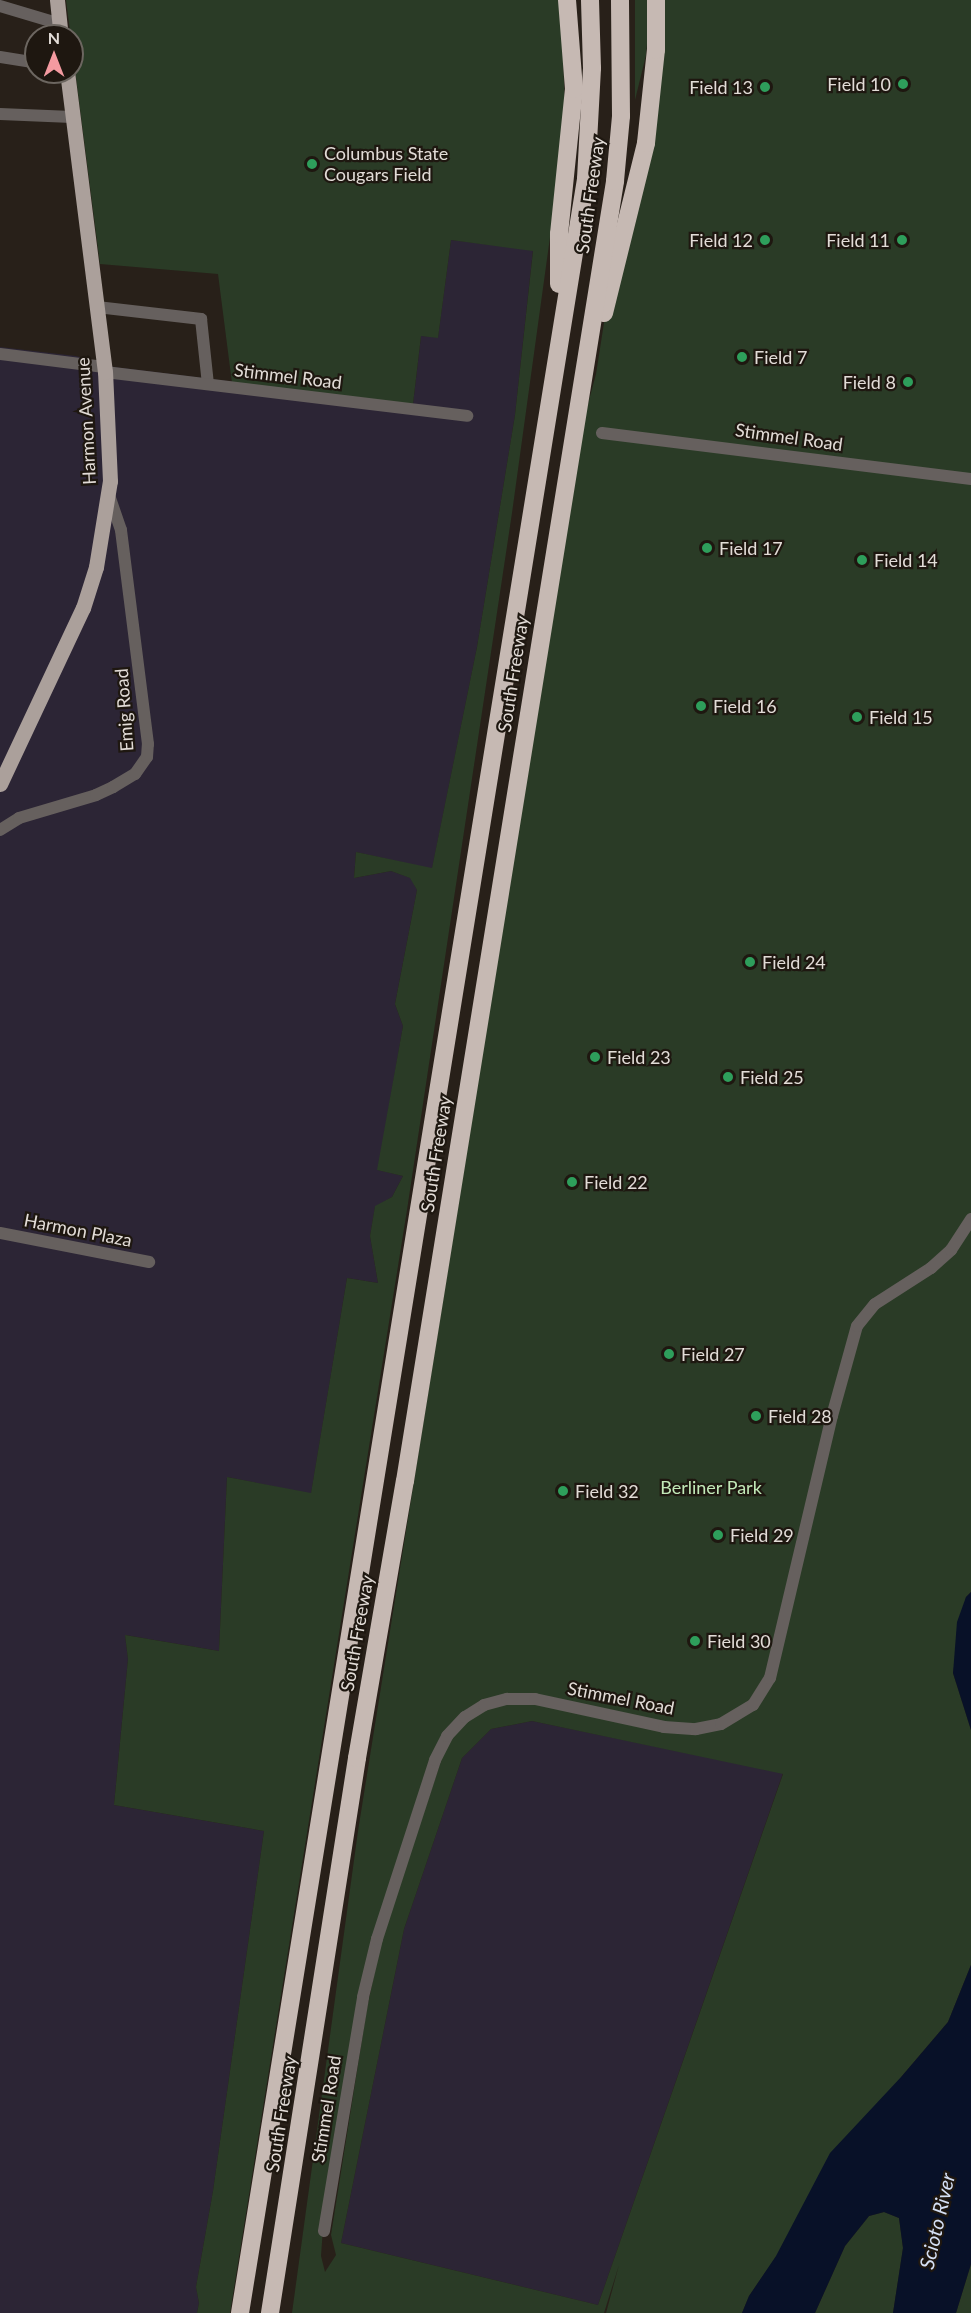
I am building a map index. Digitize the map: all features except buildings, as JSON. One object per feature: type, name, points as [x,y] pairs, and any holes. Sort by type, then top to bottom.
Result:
[{"type":"highway","points":[[559,331],[559,234],[574,89],[567,0]]},
{"type":"highway","name":"South Freeway","points":[[240,2313],[559,331],[586,179],[592,68],[590,0]]},
{"type":"highway","name":"South Freeway","points":[[272,2309],[357,1758],[615,181],[621,116],[620,0]]},
{"type":"highway","points":[[577,413],[636,193],[646,143],[656,50],[656,0]]},
{"type":"main road","points":[[57,0],[60,24]]},
{"type":"main road","name":"Harmon Avenue","points":[[0,784],[83,608],[96,567],[109,495],[110,442],[105,369],[68,84]]},
{"type":"street","points":[[0,6],[47,24]]},
{"type":"street","points":[[0,57],[24,61]]},
{"type":"street","points":[[0,114],[72,117]]},
{"type":"street","points":[[97,307],[201,320],[208,384]]},
{"type":"street","name":"Stimmel Road","points":[[0,354],[208,384],[467,416]]},
{"type":"street","name":"Stimmel Road","points":[[602,433],[971,479]]},
{"type":"street","name":"Emig Road","points":[[0,830],[19,818],[96,795],[113,787],[135,774],[147,757],[148,741],[125,554],[118,517],[109,495]]},
{"type":"street","name":"Stimmel Road","points":[[324,2231],[363,1997],[377,1939],[435,1760],[447,1736],[465,1717],[484,1705],[507,1699],[536,1699],[664,1727],[696,1729],[721,1724],[753,1705],[770,1678],[832,1416],[857,1326],[875,1304],[931,1268],[951,1250],[971,1219]]},
{"type":"street","name":"Harmon Plaza","points":[[0,1233],[149,1262]]},
{"type":"shaded area","points":[[451,240],[533,250],[515,415],[477,647],[432,869],[356,852],[354,878],[391,871],[411,878],[417,890],[395,1004],[403,1026],[378,1170],[403,1176],[392,1197],[375,1207],[370,1236],[378,1283],[347,1278],[311,1494],[227,1477],[219,1651],[125,1635],[128,1659],[114,1805],[264,1831],[213,2191],[196,2287],[199,2303],[197,2313],[0,2313],[0,347],[76,356],[114,367],[413,404],[421,336],[438,337]]},
{"type":"shaded area","points":[[532,1721],[783,1773],[598,2305],[341,2243],[404,1929],[462,1758],[491,1729]]},
{"type":"green space","points":[[66,0],[561,0],[565,111],[559,172],[512,513],[407,1210],[230,2313],[197,2313],[199,2303],[196,2287],[213,2191],[264,1831],[114,1805],[128,1659],[125,1635],[219,1651],[227,1477],[311,1493],[347,1278],[378,1283],[370,1236],[375,1206],[392,1197],[403,1176],[377,1170],[403,1026],[395,1004],[417,890],[410,878],[391,871],[354,878],[356,852],[432,868],[477,647],[515,415],[533,251],[451,240],[438,338],[421,336],[413,404],[232,383],[218,274],[100,264],[77,84],[84,84],[84,24],[69,24]]},
{"type":"green space","points":[[635,0],[647,0],[649,21],[646,55],[635,100]]},
{"type":"green space","name":"Berliner Park","points":[[658,0],[971,0],[971,1592],[966,1597],[953,1673],[971,1730],[971,1965],[948,2022],[902,2076],[749,2296],[742,2313],[606,2313],[619,2265],[604,2313],[292,2313],[358,1831],[584,419],[596,374],[621,214],[651,82]],"holes":[[[468,1708],[480,1710],[448,1740],[382,1938],[367,2008],[331,2235],[336,2255],[325,2272],[321,2256],[324,2214],[377,1929],[446,1730]],[[532,1721],[783,1774],[598,2305],[341,2243],[404,1929],[462,1758],[491,1729]]]},
{"type":"green space","points":[[884,2212],[899,2218],[903,2248],[893,2313],[815,2313],[845,2246],[869,2216]]},
{"type":"green space","points":[[971,2264],[971,2313],[956,2313]]},
{"type":"water","points":[[971,1592],[971,1730],[953,1673],[957,1622],[966,1597]]},
{"type":"water","name":"Scioto River","points":[[971,1965],[971,2264],[956,2313],[893,2313],[903,2248],[899,2218],[884,2212],[869,2216],[845,2246],[815,2313],[742,2313],[749,2296],[776,2256],[830,2153],[902,2076],[948,2022]]},
{"type":"place","name":"Field 10","points":[[903,84]]},
{"type":"place","name":"Field 13","points":[[765,87]]},
{"type":"place","name":"Columbus State Cougars Field","points":[[312,164]]},
{"type":"place","name":"Field 12","points":[[765,240]]},
{"type":"place","name":"Field 11","points":[[902,240]]},
{"type":"place","name":"Field 7","points":[[742,357]]},
{"type":"place","name":"Field 8","points":[[908,382]]},
{"type":"place","name":"Field 17","points":[[707,548]]},
{"type":"place","name":"Field 14","points":[[862,560]]},
{"type":"place","name":"Field 16","points":[[701,706]]},
{"type":"place","name":"Field 15","points":[[857,717]]},
{"type":"place","name":"Field 24","points":[[750,962]]},
{"type":"place","name":"Field 23","points":[[595,1057]]},
{"type":"place","name":"Field 25","points":[[728,1077]]},
{"type":"place","name":"Field 22","points":[[572,1182]]},
{"type":"place","name":"Field 27","points":[[669,1354]]},
{"type":"place","name":"Field 28","points":[[756,1416]]},
{"type":"place","name":"Field 32","points":[[563,1491]]},
{"type":"place","name":"Field 29","points":[[718,1535]]},
{"type":"place","name":"Field 30","points":[[695,1641]]}]
